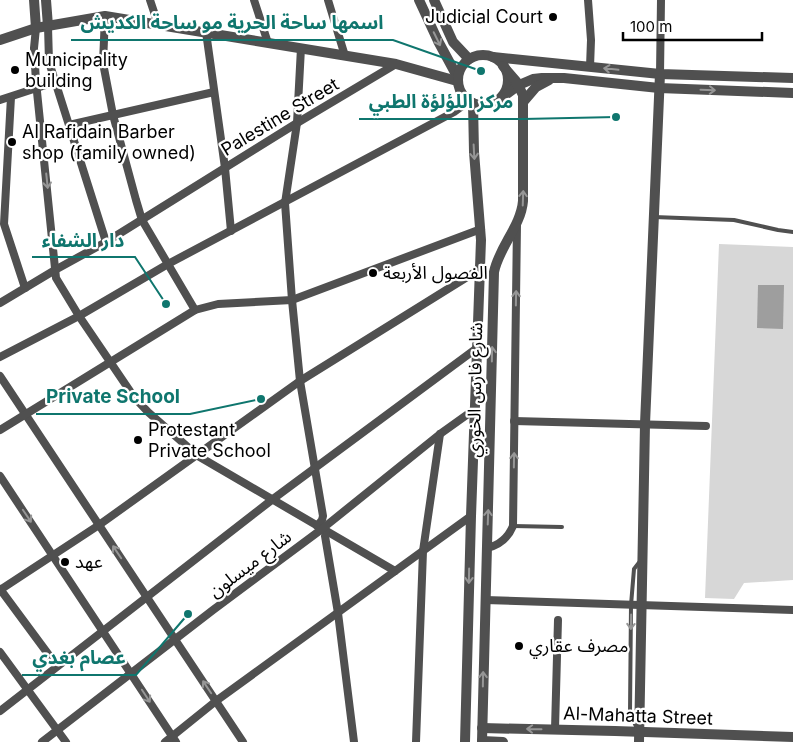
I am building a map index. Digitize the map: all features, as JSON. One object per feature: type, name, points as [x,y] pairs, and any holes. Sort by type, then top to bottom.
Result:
[{"type":"street","points":[[34,0],[36,28],[34,48],[56,278],[79,316],[128,389],[141,404],[198,456],[395,571]]},
{"type":"street","points":[[46,0],[49,62],[106,242]]},
{"type":"street","points":[[150,0],[158,24]]},
{"type":"street","points":[[254,0],[268,43]]},
{"type":"street","points":[[328,0],[345,56]]},
{"type":"street","points":[[419,0],[458,79],[461,94],[471,102],[487,105],[500,99],[519,85],[533,80],[557,78],[659,88],[793,93]]},
{"type":"street","points":[[434,0],[453,42],[469,59]]},
{"type":"street","points":[[588,0],[591,40],[590,66]]},
{"type":"street","points":[[639,737],[636,605],[642,559],[645,424],[660,74],[661,0]]},
{"type":"street","points":[[0,40],[36,28],[105,16],[396,64],[458,79]]},
{"type":"street","points":[[105,16],[103,64],[113,115],[142,220],[195,310]]},
{"type":"street","points":[[206,32],[225,168],[231,231]]},
{"type":"street","points":[[302,48],[297,123],[285,203],[292,300],[300,381],[323,516],[322,529],[325,536],[338,613],[354,742]]},
{"type":"street","points":[[458,79],[461,67],[469,59],[481,55],[660,74],[793,78]]},
{"type":"street","points":[[493,57],[504,66],[507,74],[506,91],[500,99]]},
{"type":"street","name":"Palestine Street","points":[[0,303],[106,242],[297,123],[396,64]]},
{"type":"street","name":"شارع فارس الخوري","points":[[482,742],[494,272],[499,257],[522,209],[523,201],[524,101],[519,85],[504,66]]},
{"type":"street","points":[[524,101],[536,87],[557,78]]},
{"type":"street","points":[[0,100],[55,82]]},
{"type":"street","points":[[69,125],[214,92]]},
{"type":"street","points":[[11,97],[2,225],[25,288]]},
{"type":"street","points":[[0,358],[79,316],[168,264],[471,102]]},
{"type":"street","points":[[465,742],[481,228],[471,102]]},
{"type":"street","points":[[0,138],[8,135]]},
{"type":"street","points":[[487,548],[502,542],[513,526],[517,220]]},
{"type":"street","points":[[0,430],[195,310],[218,304],[292,300],[481,228]]},
{"type":"street","points":[[57,666],[0,590],[100,525],[300,381],[480,268]]},
{"type":"street","points":[[0,711],[273,499],[477,348]]},
{"type":"street","points":[[0,376],[244,742]]},
{"type":"street","name":"شارع ميسلون","points":[[42,742],[322,529],[440,434],[475,409]]},
{"type":"street","points":[[514,421],[706,426]]},
{"type":"street","points":[[416,742],[423,551],[440,434]]},
{"type":"street","points":[[0,476],[174,740]]},
{"type":"street","points":[[165,742],[174,740],[216,701],[471,516]]},
{"type":"street","points":[[486,600],[793,610]]},
{"type":"street","points":[[555,729],[558,620]]},
{"type":"street","points":[[0,652],[66,742]]},
{"type":"street","name":"Al-Mahatta Street","points":[[482,728],[555,729],[639,737],[793,737]]},
{"type":"street","points":[[482,742],[503,742]]},
{"type":"lane","points":[[654,217],[734,220],[793,232]]},
{"type":"lane","points":[[513,526],[562,527]]},
{"type":"shaded area","points":[[719,244],[793,247],[793,580],[744,583],[734,599],[705,598]]},
{"type":"shaded area","points":[[758,285],[784,285],[783,329],[757,328]]},
{"type":"place","name":"Judicial Court","points":[[553,17]]},
{"type":"place","name":"Municipality building","points":[[15,70]]},
{"type":"place","name":"اسمها ساحة الحرية مو ساحة الكديش","points":[[481,71]]},
{"type":"place","name":"مركز اللؤلؤة الطبي","points":[[616,117]]},
{"type":"place","name":"Al Rafidain Barber shop (family owned)","points":[[12,142]]},
{"type":"place","name":"الفصول الأربعة","points":[[373,273]]},
{"type":"place","name":"دار الشفاء","points":[[166,304]]},
{"type":"place","name":"Private School","points":[[261,399]]},
{"type":"place","name":"Protestant Private School","points":[[138,440]]},
{"type":"place","name":"عهد","points":[[65,562]]},
{"type":"place","name":"عصام بغدي","points":[[188,614]]},
{"type":"place","name":"مصرف عقاري","points":[[519,646]]}]
